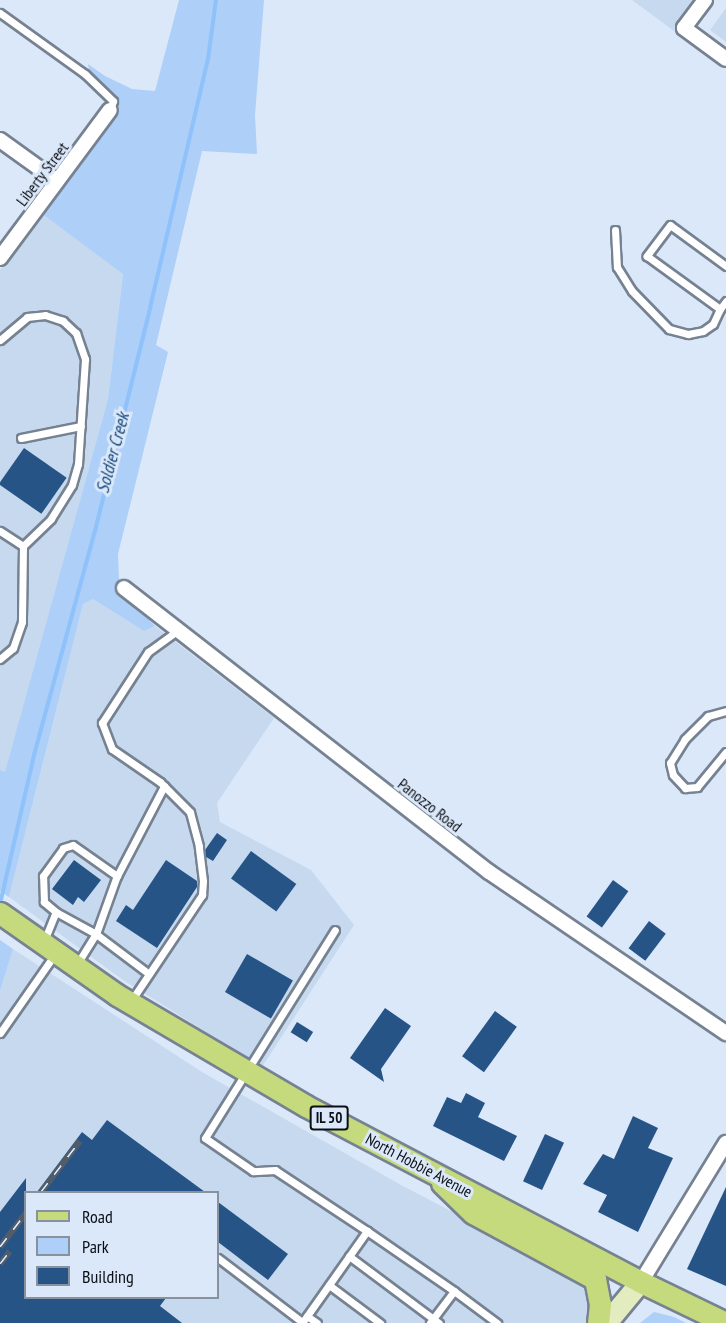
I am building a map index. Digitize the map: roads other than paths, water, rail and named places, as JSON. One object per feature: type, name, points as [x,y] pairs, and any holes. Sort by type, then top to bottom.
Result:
[{"type":"main road","name":"North Hobbie Avenue","points":[[0,912],[130,1002],[306,1106],[641,1282],[726,1323]]},
{"type":"main road","points":[[431,1172],[473,1213],[595,1279],[600,1304],[598,1323]]},
{"type":"main road","points":[[607,1323],[641,1282]]},
{"type":"main road","points":[[615,1323],[641,1282]]},
{"type":"street","points":[[705,0],[684,27],[726,59]]},
{"type":"street","name":"Liberty Street","points":[[0,258],[110,110]]},
{"type":"street","points":[[0,140],[57,181]]},
{"type":"street","name":"Panozzo Road","points":[[124,588],[489,872],[726,1034]]},
{"type":"street","points":[[641,1282],[726,1143]]},
{"type":"lane","points":[[0,13],[85,74],[113,101],[110,110]]},
{"type":"lane","points":[[720,309],[647,256],[670,225],[726,266]]},
{"type":"lane","points":[[615,230],[617,267],[632,291],[669,329],[688,334],[703,331],[712,324],[726,301]]},
{"type":"lane","points":[[0,340],[27,316],[45,315],[63,321],[76,333],[85,359],[78,464],[72,484],[51,519],[23,546],[22,622],[13,648],[0,659]]},
{"type":"lane","points":[[21,438],[81,426]]},
{"type":"lane","points":[[0,531],[23,546]]},
{"type":"lane","points":[[130,1002],[202,895],[203,881],[199,846],[190,812],[164,786],[112,749],[102,723],[148,652],[178,630]]},
{"type":"lane","points":[[726,711],[708,716],[685,740],[670,763],[673,775],[685,788],[697,788],[726,752]]},
{"type":"lane","points":[[76,966],[96,934],[117,876],[164,786]]},
{"type":"lane","points":[[117,876],[74,845],[63,848],[43,876],[44,902],[56,912],[96,934],[149,974]]},
{"type":"lane","points":[[0,1033],[56,912]]},
{"type":"lane","points":[[335,930],[205,1138],[253,1171],[275,1170],[367,1231],[497,1323]]},
{"type":"lane","points":[[304,1320],[367,1231]]},
{"type":"lane","points":[[349,1256],[434,1322],[454,1291]]},
{"type":"lane","points":[[219,1259],[304,1320],[317,1323]]},
{"type":"lane","points":[[329,1285],[380,1323]]},
{"type":"waterway","name":"Soldier Creek","points":[[0,904],[34,755],[95,531],[150,308],[208,59],[216,0]]},
{"type":"railway","points":[[42,1191],[80,1141]]},
{"type":"railway","points":[[0,1247],[24,1216]]},
{"type":"railway","points":[[0,1264],[10,1251]]}]
